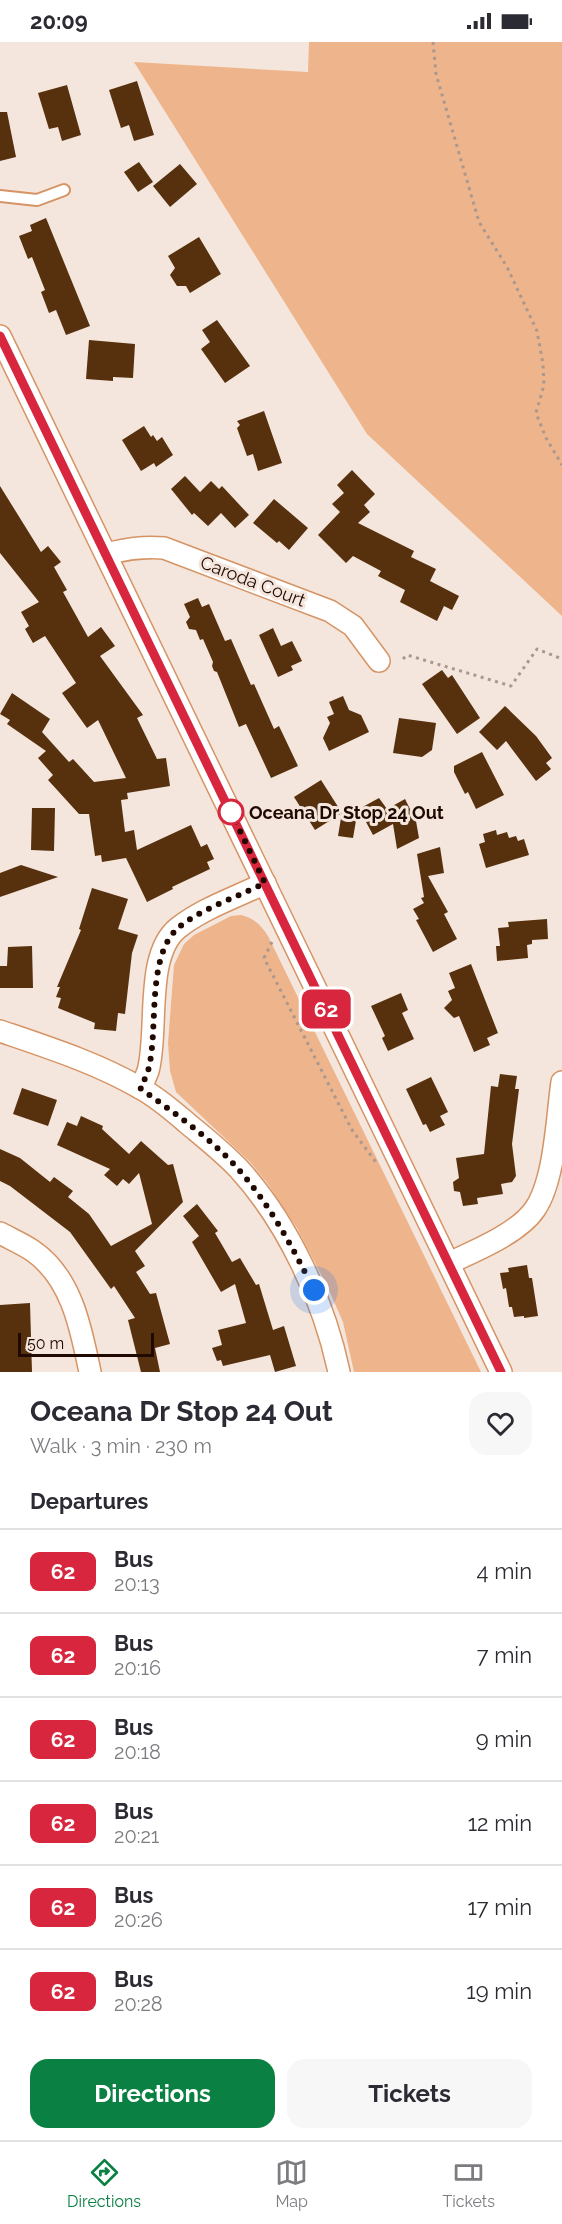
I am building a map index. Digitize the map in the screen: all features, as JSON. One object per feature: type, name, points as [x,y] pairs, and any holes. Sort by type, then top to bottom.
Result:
[{"type":"street","points":[[0,336],[501,1372]]},
{"type":"street","name":"Caroda Court","points":[[106,554],[148,546],[164,548],[320,607],[353,626],[379,661]]},
{"type":"street","points":[[140,1088],[148,1071],[158,974],[167,942],[176,930],[193,918],[265,883]]},
{"type":"street","points":[[0,1031],[95,1067],[140,1088],[175,1113],[239,1170],[273,1215],[314,1290],[333,1342],[339,1372]]},
{"type":"street","points":[[449,1263],[507,1233],[524,1221],[535,1209],[544,1191],[549,1171],[562,1082]]},
{"type":"street","points":[[0,1233],[33,1251],[49,1265],[63,1285],[79,1323],[90,1372]]},
{"type":"lane","points":[[0,196],[37,200],[64,190]]},
{"type":"path","points":[[432,42],[436,74],[479,222],[507,267],[537,331],[544,385],[536,412],[546,438],[562,465]]},
{"type":"path","points":[[403,658],[407,655],[511,686],[537,649],[562,659]]},
{"type":"path","points":[[274,938],[264,958],[352,1130],[379,1167]]},
{"type":"shaded area","points":[[309,42],[562,42],[562,616],[367,434],[134,62],[308,72]]},
{"type":"shaded area","points":[[241,915],[257,922],[268,936],[481,1372],[354,1372],[343,1322],[297,1228],[268,1184],[250,1162],[176,1092],[170,1071],[168,1043],[174,965],[184,944],[194,935],[231,916]]},
{"type":"building","points":[[137,81],[154,135],[134,141],[129,125],[121,128],[109,90]]},
{"type":"building","points":[[67,85],[81,135],[62,141],[58,127],[49,129],[38,93]]},
{"type":"building","points":[[0,112],[7,112],[16,157],[0,161]]},
{"type":"building","points":[[139,162],[153,182],[138,192],[124,172]]},
{"type":"building","points":[[180,164],[197,184],[170,207],[153,186]]},
{"type":"building","points":[[46,218],[90,326],[66,335],[56,310],[49,313],[41,292],[45,290],[32,257],[28,259],[19,236],[32,231],[30,225]]},
{"type":"building","points":[[199,237],[221,274],[190,293],[186,286],[177,286],[170,275],[175,268],[168,256]]},
{"type":"building","points":[[217,320],[250,366],[225,383],[201,349],[210,342],[202,330]]},
{"type":"building","points":[[89,340],[135,344],[133,378],[113,377],[113,381],[86,379]]},
{"type":"building","points":[[264,411],[282,463],[258,471],[253,454],[247,456],[237,428],[240,425],[237,421]]},
{"type":"building","points":[[144,426],[151,437],[153,435],[157,441],[162,437],[173,455],[156,467],[154,463],[141,471],[122,440]]},
{"type":"building","points":[[352,470],[375,494],[364,505],[370,512],[358,523],[414,551],[411,557],[436,569],[430,581],[459,596],[452,610],[444,606],[437,621],[400,602],[405,590],[378,576],[381,571],[353,556],[346,563],[318,535],[340,512],[332,504],[344,493],[337,485]]},
{"type":"building","points":[[185,476],[200,492],[211,481],[219,489],[222,486],[249,515],[235,528],[221,513],[208,526],[194,513],[192,515],[171,489]]},
{"type":"building","points":[[0,486],[41,552],[48,546],[61,562],[54,567],[67,590],[63,592],[88,637],[101,627],[115,646],[100,656],[143,715],[137,718],[157,759],[166,758],[170,786],[127,793],[128,799],[121,800],[125,832],[134,830],[137,850],[191,825],[201,847],[207,844],[214,859],[207,862],[210,869],[147,902],[126,858],[102,862],[101,855],[95,856],[89,814],[79,814],[48,780],[53,775],[38,758],[46,751],[7,724],[10,720],[0,714],[12,693],[50,719],[42,732],[69,762],[73,759],[94,782],[126,778],[98,720],[87,728],[62,693],[76,683],[45,636],[33,643],[25,629],[29,626],[21,612],[39,602],[0,553]]},
{"type":"building","points":[[274,499],[308,528],[289,550],[253,523]]},
{"type":"building","points":[[198,598],[202,607],[209,604],[225,641],[231,639],[274,729],[279,726],[298,766],[271,778],[246,724],[239,727],[217,672],[214,671],[213,662],[203,639],[200,640],[196,630],[189,629],[186,622],[190,617],[184,604]]},
{"type":"building","points":[[273,628],[281,646],[292,641],[302,661],[291,666],[293,670],[278,677],[259,635]]},
{"type":"building","points":[[442,670],[448,678],[452,675],[480,718],[457,734],[422,684]]},
{"type":"building","points":[[343,696],[349,710],[361,715],[369,732],[329,751],[323,738],[330,723],[327,717],[334,714],[329,702]]},
{"type":"building","points":[[505,706],[536,736],[552,758],[546,763],[551,769],[536,781],[506,741],[497,750],[479,732]]},
{"type":"building","points":[[399,718],[436,723],[432,750],[422,757],[393,753]]},
{"type":"building","points":[[482,752],[504,795],[476,809],[468,792],[465,794],[454,772],[454,766]]},
{"type":"building","points":[[321,780],[342,813],[315,830],[294,797]]},
{"type":"building","points":[[379,798],[387,809],[405,799],[416,821],[419,838],[397,849],[393,824],[373,835],[359,809]]},
{"type":"building","points":[[32,808],[55,808],[54,851],[31,850]]},
{"type":"building","points":[[358,809],[353,838],[338,836],[341,818]]},
{"type":"building","points":[[496,830],[497,835],[507,832],[509,838],[516,836],[518,841],[524,839],[529,855],[486,868],[479,844],[485,842],[483,834]]},
{"type":"building","points":[[440,847],[444,873],[428,876],[448,912],[444,914],[457,939],[433,952],[416,920],[419,919],[413,909],[424,903],[421,898],[424,897],[417,854]]},
{"type":"building","points":[[21,865],[58,877],[0,897],[0,873]]},
{"type":"building","points":[[92,888],[128,899],[118,929],[138,935],[132,953],[125,1014],[118,1013],[116,1031],[94,1029],[95,1023],[58,1008],[61,998],[56,997],[60,987],[57,987],[81,930],[79,929]]},
{"type":"building","points":[[547,919],[548,939],[532,940],[532,944],[527,945],[528,958],[497,961],[496,946],[500,946],[498,928],[509,927],[508,922]]},
{"type":"building","points":[[32,946],[33,988],[0,988],[0,966],[7,966],[8,947]]},
{"type":"building","points":[[471,964],[498,1033],[487,1038],[490,1045],[474,1052],[459,1016],[454,1018],[444,1008],[452,1000],[448,991],[455,988],[449,973]]},
{"type":"building","points":[[401,993],[408,1010],[402,1013],[414,1039],[388,1051],[382,1038],[385,1036],[371,1006]]},
{"type":"building","points":[[500,1074],[517,1076],[515,1089],[519,1089],[512,1144],[516,1176],[512,1182],[501,1184],[503,1194],[477,1198],[478,1204],[463,1206],[460,1192],[454,1191],[453,1182],[459,1178],[456,1158],[484,1154],[491,1086],[498,1087]]},
{"type":"building","points":[[431,1077],[448,1112],[440,1116],[445,1125],[430,1132],[426,1124],[423,1125],[406,1089]]},
{"type":"building","points":[[22,1088],[57,1100],[48,1126],[13,1114]]},
{"type":"building","points":[[81,1116],[103,1126],[102,1129],[129,1154],[141,1141],[168,1165],[173,1164],[183,1202],[135,1251],[145,1266],[136,1272],[150,1294],[156,1293],[170,1344],[155,1348],[160,1372],[141,1372],[128,1320],[135,1318],[114,1286],[111,1289],[70,1232],[10,1186],[0,1181],[0,1149],[20,1158],[50,1182],[54,1177],[73,1191],[68,1197],[89,1214],[111,1246],[152,1224],[139,1173],[129,1184],[123,1179],[117,1186],[104,1175],[110,1169],[57,1145],[67,1122],[77,1126]]},
{"type":"building","points":[[197,1204],[218,1231],[215,1233],[232,1262],[240,1258],[256,1285],[259,1284],[273,1330],[284,1326],[296,1366],[275,1372],[270,1355],[223,1366],[221,1360],[217,1361],[212,1348],[222,1345],[218,1330],[246,1323],[235,1284],[221,1292],[192,1242],[199,1236],[183,1216]]},
{"type":"building","points":[[527,1265],[529,1278],[532,1278],[538,1316],[514,1317],[512,1307],[509,1307],[506,1288],[503,1289],[500,1273],[509,1272],[508,1268]]},
{"type":"building","points":[[30,1303],[32,1372],[0,1372],[0,1305]]},
{"type":"bus line","name":"62","points":[[0,336],[501,1372]]},
{"type":"place","name":"Oceana Dr Stop 24 Out","points":[[231,812]]},
{"type":"route","points":[[231,812],[265,883],[193,918],[176,930],[167,942],[158,974],[148,1071],[140,1088],[175,1113],[239,1170],[273,1215],[314,1290]]}]
